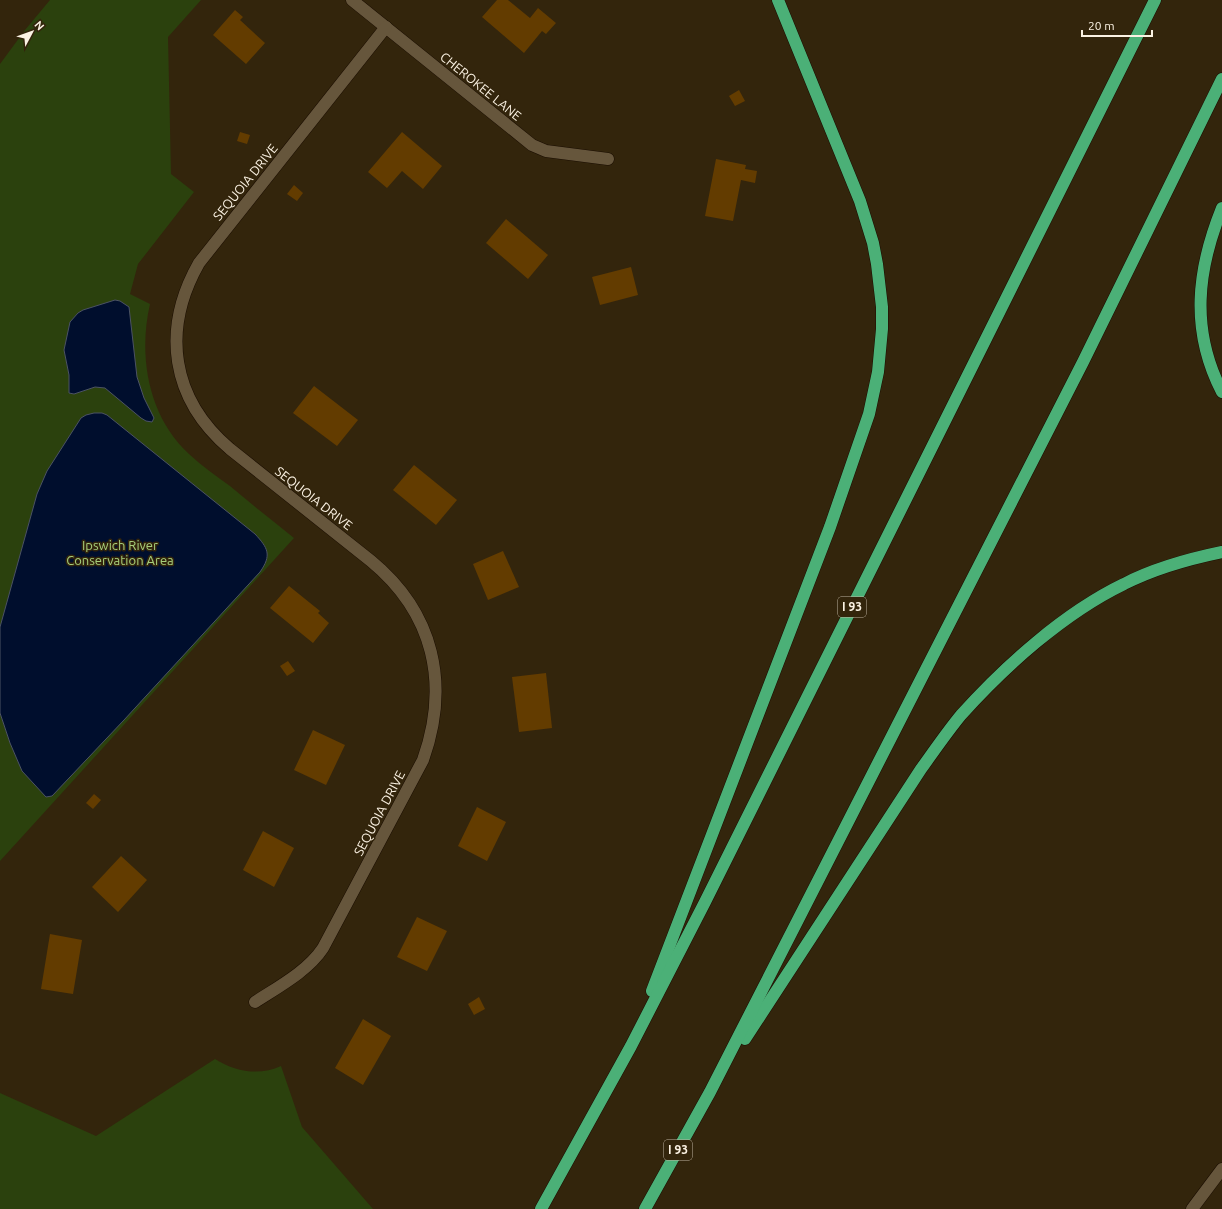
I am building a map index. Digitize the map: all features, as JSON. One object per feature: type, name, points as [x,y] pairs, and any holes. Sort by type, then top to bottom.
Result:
[{"type":"highway","points":[[631,1046],[830,527],[869,414],[878,372],[882,329],[882,307],[873,243],[860,202],[778,0]]},
{"type":"highway","name":"I 93","points":[[541,1209],[631,1046],[705,902],[1155,0]]},
{"type":"highway","name":"I 93","points":[[645,1209],[710,1092],[1083,362],[1222,79]]},
{"type":"highway","points":[[1222,208],[1206,254],[1200,303],[1202,329],[1207,356],[1222,392]]},
{"type":"highway","points":[[710,1092],[921,769],[946,733],[976,700],[1004,672],[1055,627],[1095,600],[1124,583],[1162,568],[1202,556],[1222,552]]},
{"type":"street","name":"CHEROKEE LANE","points":[[352,0],[532,145],[546,151],[608,159]]},
{"type":"street","name":"SEQUOIA DRIVE","points":[[255,1002],[306,967],[316,958],[323,948],[423,760],[428,746],[436,703],[435,674],[429,645],[424,631],[410,605],[393,581],[372,561],[219,440],[202,419],[188,395],[179,369],[176,341],[178,321],[186,287],[199,263],[386,27]]},
{"type":"street","points":[[1192,1209],[1222,1169]]},
{"type":"green space","name":"Ipswich River Conservation Area","points":[[50,0],[201,0],[168,37],[171,174],[194,192],[138,264],[130,294],[150,304],[145,344],[146,364],[155,404],[175,439],[199,463],[294,538],[0,861],[0,64],[25,30]]},
{"type":"green space","points":[[215,1059],[239,1070],[256,1072],[281,1066],[302,1127],[373,1209],[0,1209],[0,1093],[96,1136]]},
{"type":"water","points":[[115,300],[120,301],[129,307],[137,377],[144,398],[154,418],[152,422],[141,418],[105,388],[95,387],[74,394],[69,393],[69,375],[64,350],[70,322],[83,310]]},
{"type":"water","points":[[94,413],[102,413],[107,415],[255,534],[263,543],[267,556],[264,566],[260,572],[52,796],[46,797],[22,771],[10,743],[0,713],[0,627],[37,494],[47,471],[81,418]]},
{"type":"building","points":[[497,0],[508,0],[530,18],[538,8],[556,23],[546,34],[542,31],[524,53],[482,17]]},
{"type":"building","points":[[235,10],[243,17],[240,20],[265,43],[246,64],[213,35]]},
{"type":"building","points":[[739,90],[745,101],[735,106],[729,96]]},
{"type":"building","points":[[240,132],[250,135],[247,144],[237,141]]},
{"type":"building","points":[[402,132],[442,166],[423,189],[402,171],[387,188],[368,172]]},
{"type":"building","points":[[716,159],[746,165],[745,169],[757,171],[755,183],[741,180],[733,221],[705,216]]},
{"type":"building","points":[[294,185],[303,193],[297,201],[287,194]]},
{"type":"building","points":[[506,219],[548,255],[528,279],[486,243]]},
{"type":"building","points":[[631,267],[638,295],[600,305],[592,277]]},
{"type":"building","points":[[314,386],[358,420],[337,446],[293,413]]},
{"type":"building","points":[[414,465],[457,500],[436,525],[393,490]]},
{"type":"building","points":[[503,551],[519,587],[488,600],[473,564]]},
{"type":"building","points":[[289,586],[320,611],[318,613],[329,623],[313,643],[270,608]]},
{"type":"building","points":[[288,661],[295,671],[287,676],[280,666]]},
{"type":"building","points":[[546,673],[552,728],[519,732],[512,677]]},
{"type":"building","points":[[313,730],[345,745],[326,785],[294,770]]},
{"type":"building","points":[[94,794],[101,800],[93,809],[86,803]]},
{"type":"building","points":[[477,807],[506,822],[487,861],[458,846]]},
{"type":"building","points":[[263,831],[294,848],[274,887],[243,870]]},
{"type":"building","points":[[121,856],[147,880],[118,912],[92,887]]},
{"type":"building","points":[[417,917],[447,931],[427,971],[397,957]]},
{"type":"building","points":[[50,934],[82,940],[73,994],[41,989]]},
{"type":"building","points":[[479,997],[485,1009],[474,1015],[468,1004]]},
{"type":"building","points":[[363,1019],[391,1036],[363,1085],[335,1068]]}]
